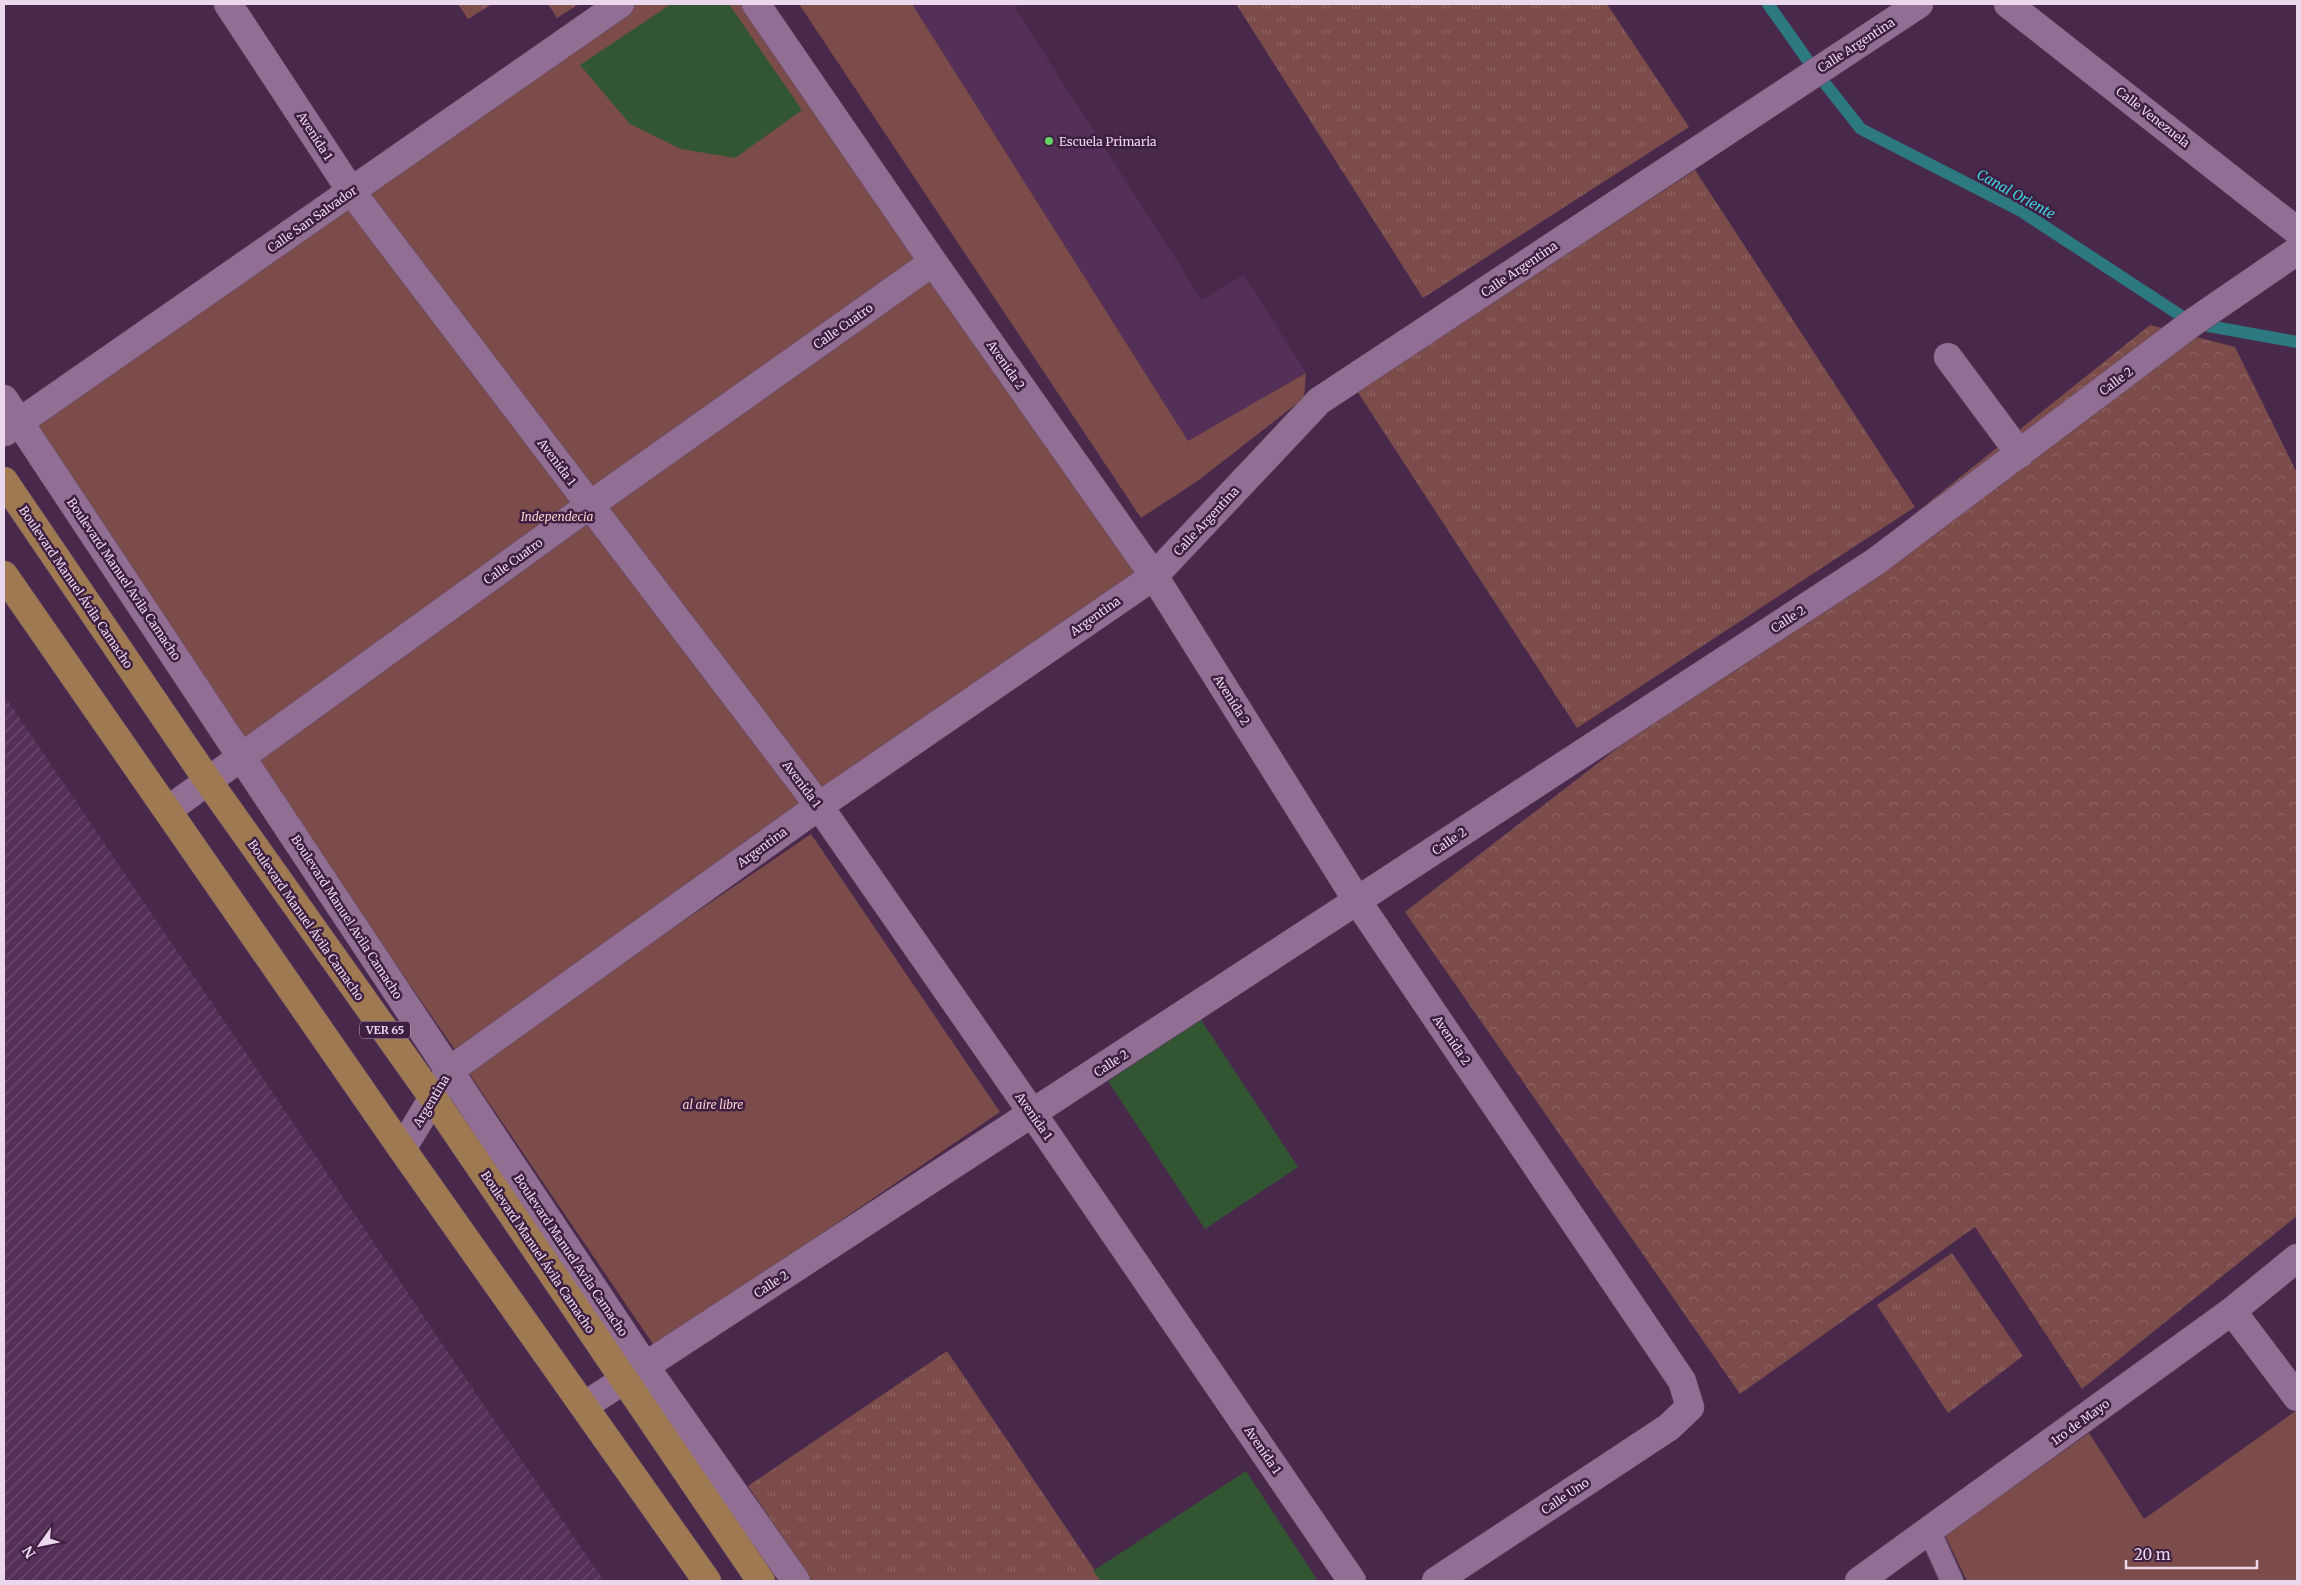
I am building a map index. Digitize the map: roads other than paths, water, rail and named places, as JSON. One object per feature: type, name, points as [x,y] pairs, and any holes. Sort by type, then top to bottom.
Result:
[{"type":"main road","name":"Boulevard Manuel Ávila Camacho","points":[[4,482],[208,781],[433,1098],[635,1373],[761,1581]]},
{"type":"main road","points":[[4,575],[402,1149],[707,1581]]},
{"type":"street","name":"Avenida 1","points":[[228,4],[351,192],[819,806],[1033,1114],[1352,1581]]},
{"type":"street","name":"Calle San Salvador","points":[[12,427],[620,4]]},
{"type":"street","name":"Avenida 2","points":[[756,4],[933,262],[1154,576],[1358,902],[1682,1381],[1690,1407]]},
{"type":"street","name":"Calle Argentina","points":[[1154,576],[1319,401],[1919,4]]},
{"type":"street","name":"Calle Venezuela","points":[[2008,4],[2297,231]]},
{"type":"street","name":"Calle 2","points":[[584,1406],[1358,902],[1875,562],[2192,323],[2297,252]]},
{"type":"street","name":"Calle Cuatro","points":[[168,810],[590,505],[933,262]]},
{"type":"street","points":[[1948,357],[2020,454]]},
{"type":"street","name":"Boulevard Manuel Avila Camacho","points":[[4,399],[12,427],[242,756],[449,1071],[635,1373],[796,1581]]},
{"type":"street","name":"Argentina","points":[[402,1149],[449,1071],[819,806],[1154,576]]},
{"type":"street","name":"1ro de Mayo","points":[[1859,1581],[2232,1312],[2297,1258]]},
{"type":"street","points":[[2232,1312],[2297,1397]]},
{"type":"street","name":"Calle Uno","points":[[1436,1581],[1669,1427],[1690,1407]]},
{"type":"lane","points":[[1929,1530],[1952,1581]]},
{"type":"waterway","name":"Canal Oriente","points":[[1768,4],[1816,72],[1861,129],[2021,211],[2192,323],[2297,342]]},
{"type":"place","name":"Escuela Primaria","points":[[1049,141]]},
{"type":"park label","name":"Independecia","points":[[557,516]]},
{"type":"park label","name":"al aire libre","points":[[713,1104]]}]
